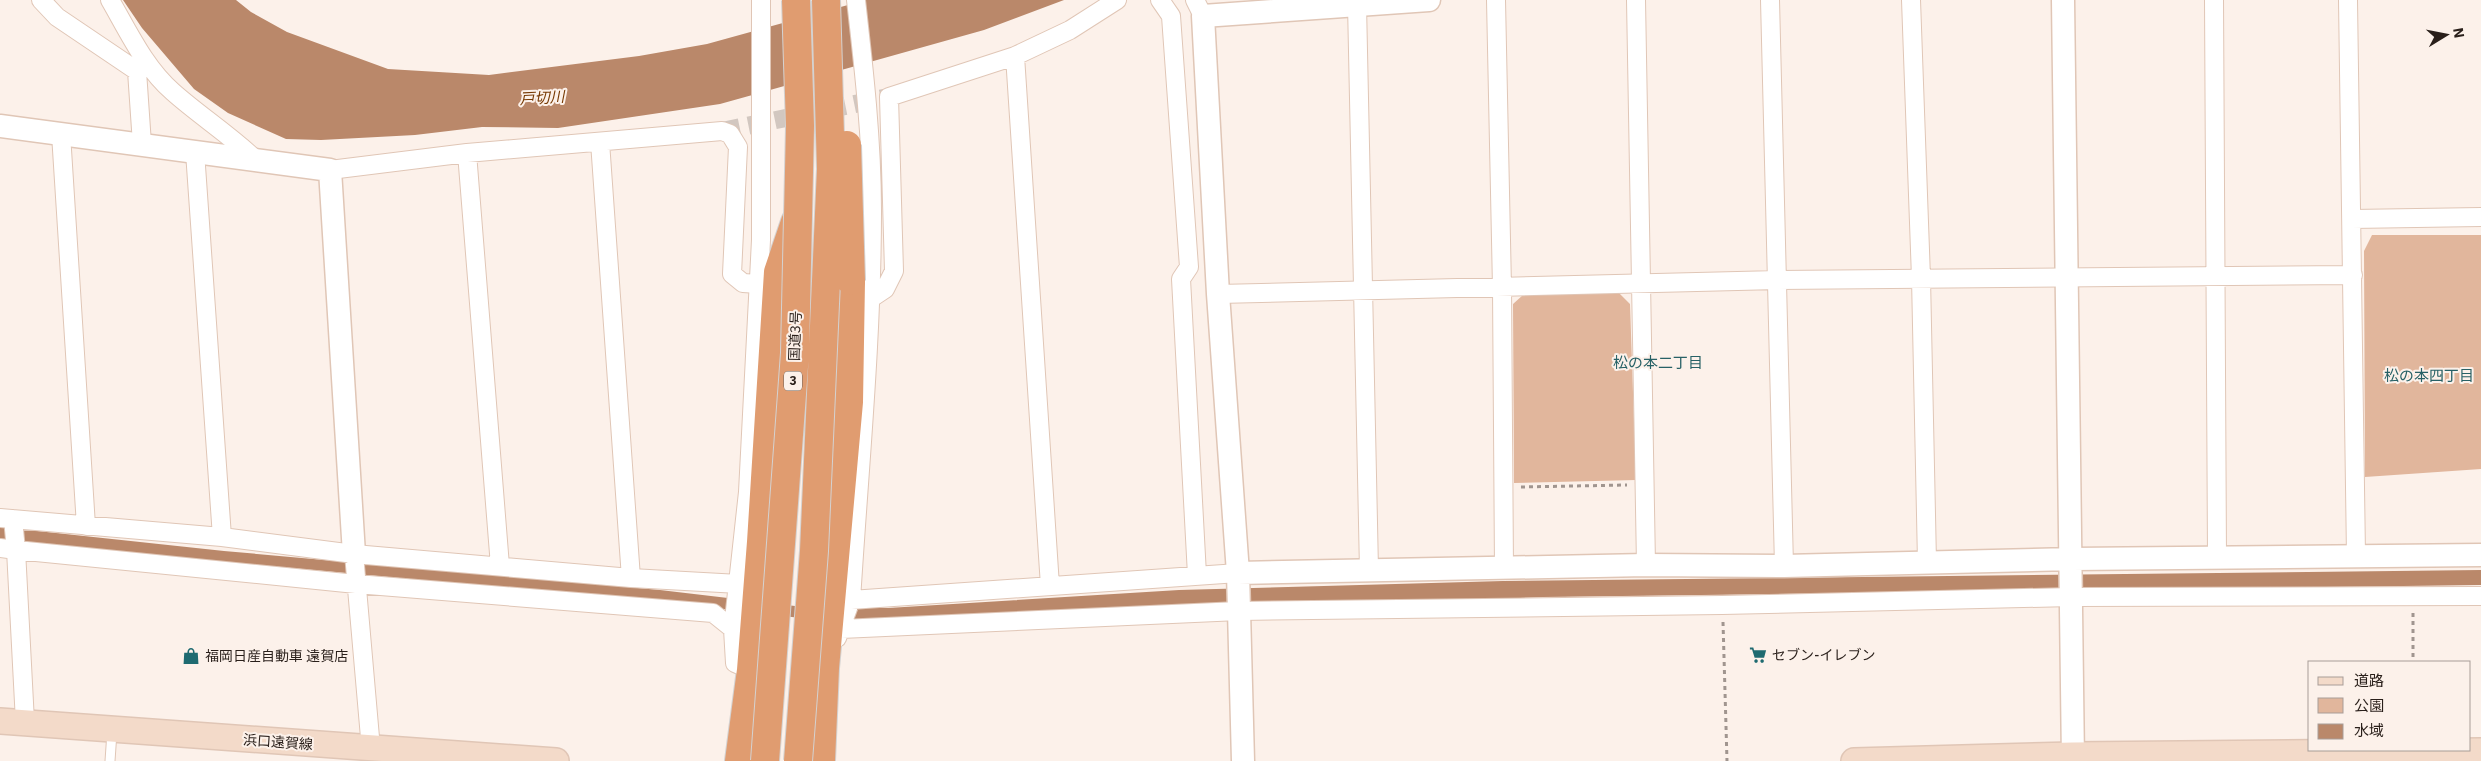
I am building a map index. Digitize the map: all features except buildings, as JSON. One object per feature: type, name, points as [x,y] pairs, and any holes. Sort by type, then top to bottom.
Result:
[{"type":"highway","name":"国道3号","points":[[765,761],[794,372],[800,126],[796,0]]},
{"type":"highway","name":"3","points":[[798,761],[814,551],[829,218],[830,169],[826,0]]},
{"type":"highway","points":[[820,761],[825,668],[860,290],[846,114],[831,0]]},
{"type":"highway","points":[[739,761],[751,670],[768,278],[798,214]]},
{"type":"main road","name":"浜口遠賀線","points":[[0,721],[556,761]]},
{"type":"main road","points":[[1854,761],[2481,751]]},
{"type":"street","points":[[41,0],[57,17],[143,68],[213,122],[256,160]]},
{"type":"street","points":[[110,0],[143,68],[142,144]]},
{"type":"street","points":[[751,670],[735,663],[733,629],[739,584],[768,278],[761,240],[761,0]]},
{"type":"street","points":[[825,668],[851,600],[860,290],[872,209],[867,90],[856,0]]},
{"type":"street","points":[[860,290],[885,289],[894,271],[889,97],[1015,56],[1070,30],[1117,0]]},
{"type":"street","points":[[1160,0],[1171,16],[1188,267],[1180,279],[1197,575]]},
{"type":"street","points":[[1242,761],[1238,572],[1199,8],[1429,0]]},
{"type":"street","points":[[1496,0],[1502,288],[1504,569]]},
{"type":"street","points":[[1636,0],[1643,283],[1646,565]]},
{"type":"street","points":[[1770,0],[1784,566]]},
{"type":"street","points":[[1910,0],[1922,278],[1926,562]]},
{"type":"street","points":[[2063,0],[2065,279],[2072,559],[2073,758]]},
{"type":"street","points":[[2214,0],[2217,557]]},
{"type":"street","points":[[2348,0],[2356,556]]},
{"type":"street","points":[[1357,4],[1369,570]]},
{"type":"street","points":[[1015,56],[1050,586]]},
{"type":"street","points":[[0,126],[330,170],[467,153],[722,131],[730,134],[738,147],[732,271],[735,278],[743,283],[768,278]]},
{"type":"street","points":[[61,134],[86,526]]},
{"type":"street","points":[[600,142],[631,578]]},
{"type":"street","points":[[195,152],[222,537]]},
{"type":"street","points":[[467,153],[500,566]]},
{"type":"street","points":[[330,170],[356,584],[371,749]]},
{"type":"street","points":[[2352,219],[2481,217]]},
{"type":"street","points":[[1218,294],[1778,280],[2352,275]]},
{"type":"street","points":[[25,722],[8,549],[7,518],[222,537],[354,554],[631,578],[739,584]]},
{"type":"street","points":[[8,549],[356,584],[713,614],[733,629]]},
{"type":"street","points":[[851,600],[1238,572],[1504,569],[1646,565],[1784,566],[2217,557],[2481,555]]},
{"type":"street","points":[[841,629],[1239,611],[1722,605],[2072,597],[2481,596]]},
{"type":"lane","points":[[110,761],[112,729]]},
{"type":"path","points":[[1504,488],[1645,484]]},
{"type":"path","points":[[2413,597],[2413,661]]},
{"type":"path","points":[[1722,605],[1727,761]]},
{"type":"green space","points":[[2372,235],[2481,235],[2481,469],[2365,477],[2364,251]]},
{"type":"green space","points":[[1618,292],[1630,304],[1636,480],[1514,483],[1513,304],[1523,295]]},
{"type":"water","name":"戸切川","points":[[123,0],[236,0],[251,12],[287,32],[388,69],[489,75],[639,56],[707,44],[866,0],[1064,0],[984,30],[720,104],[558,128],[482,127],[415,135],[321,140],[286,139],[228,113],[194,89],[142,28]]},
{"type":"water","points":[[0,527],[224,551],[660,590],[795,606],[888,608],[1179,590],[1503,581],[2481,570],[2481,585],[1543,597],[860,625],[680,604],[0,541]]},
{"type":"tunnel","points":[[722,131],[889,97]]},
{"type":"place","name":"セブン-イレブン","points":[[1758,655]]},
{"type":"place","name":"福岡日産自動車 遠賀店","points":[[191,656]]},
{"type":"district","name":"松の本二丁目","points":[[1658,363]]},
{"type":"district","name":"松の本四丁目","points":[[2429,376]]}]
